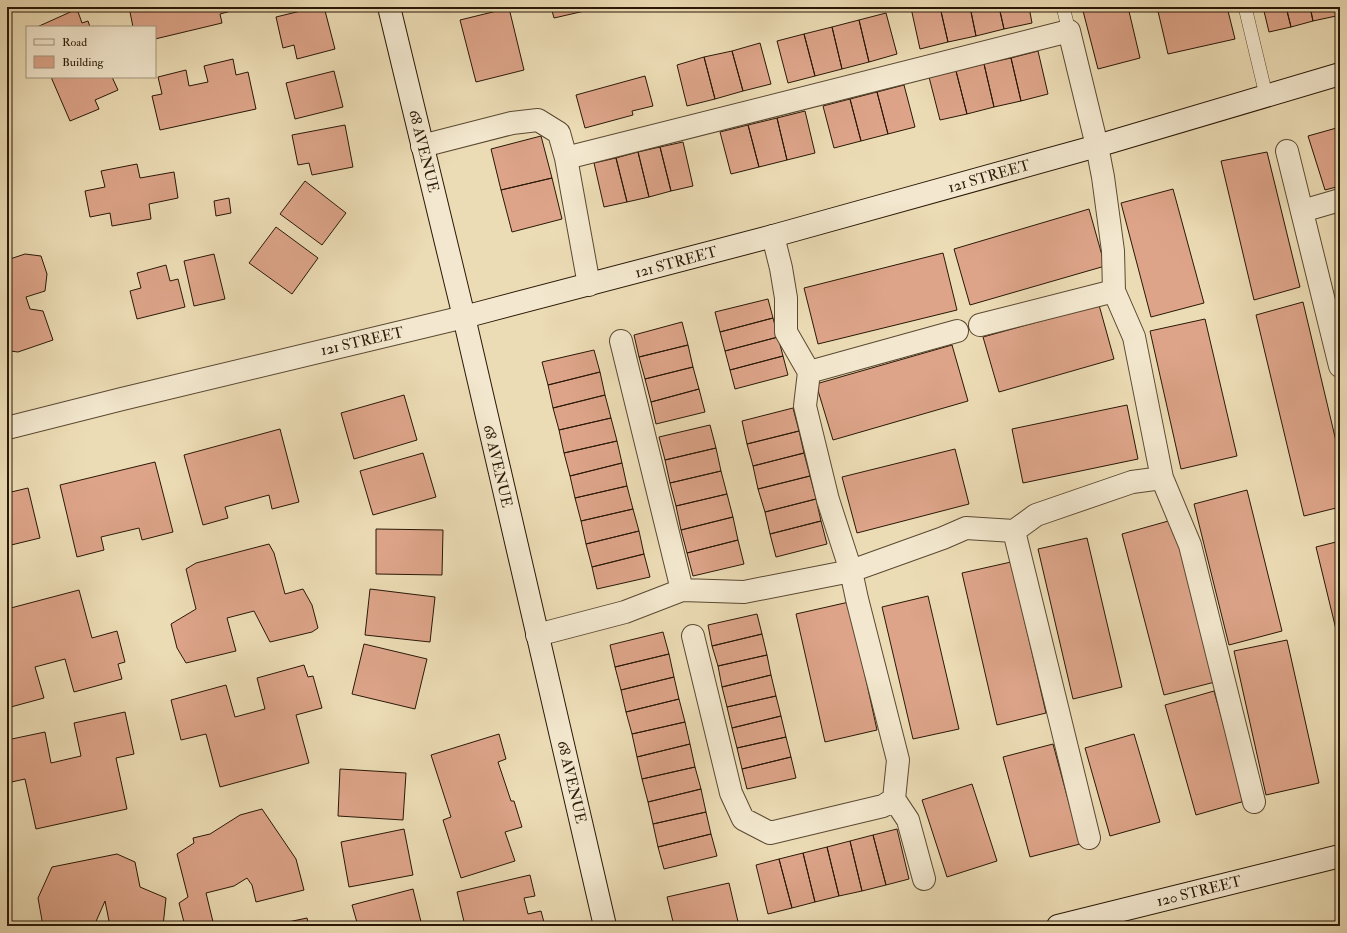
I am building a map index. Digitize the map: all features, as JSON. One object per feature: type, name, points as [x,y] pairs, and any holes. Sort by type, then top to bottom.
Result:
[{"type":"street","name":"68 AVENUE","points":[[389,7],[464,317],[605,926]]},
{"type":"street","points":[[566,158],[1069,31],[1103,177],[1113,252],[1114,291],[1134,338],[1162,478],[1190,545],[1254,802]]},
{"type":"street","name":"121 STREET","points":[[7,428],[464,317],[589,285],[773,236],[1097,146],[1340,74]]},
{"type":"street","points":[[422,146],[512,123],[538,120],[559,133],[566,158],[589,285]]},
{"type":"street","points":[[1287,150],[1340,363]]},
{"type":"street","points":[[1302,211],[1340,200]]},
{"type":"street","points":[[773,236],[781,268],[786,298],[786,332],[809,372],[805,406],[828,500],[851,571],[898,760],[894,799],[908,820],[924,879]]},
{"type":"street","points":[[980,325],[1114,291]]},
{"type":"street","points":[[809,372],[957,331]]},
{"type":"street","points":[[621,341],[682,590]]},
{"type":"street","points":[[538,635],[625,612],[682,590],[744,592],[851,571],[966,528],[1014,531],[1036,515],[1132,482],[1162,478]]},
{"type":"street","points":[[1014,531],[1089,838]]},
{"type":"street","points":[[693,636],[731,793],[743,819],[770,833],[883,806],[894,799]]},
{"type":"street","name":"120 STREET","points":[[1058,926],[1340,856]]},
{"type":"lane","points":[[1063,7],[1069,31]]},
{"type":"lane","points":[[1245,7],[1266,95]]},
{"type":"building","points":[[129,7],[230,7],[231,11],[220,14],[222,23],[156,39],[156,26],[133,26]]},
{"type":"building","points":[[317,7],[324,7],[335,49],[297,59],[294,45],[283,48],[276,17]]},
{"type":"building","points":[[450,7],[466,7],[451,11]]},
{"type":"building","points":[[551,7],[602,7],[554,18]]},
{"type":"building","points":[[940,7],[948,42],[920,49],[911,8]]},
{"type":"building","points":[[940,7],[970,7],[976,36],[948,42]]},
{"type":"building","points":[[970,7],[999,7],[1004,29],[976,36]]},
{"type":"building","points":[[999,7],[1029,7],[1032,23],[1004,29]]},
{"type":"building","points":[[1082,7],[1128,7],[1140,58],[1098,69]]},
{"type":"building","points":[[1157,7],[1227,7],[1235,39],[1168,54]]},
{"type":"building","points":[[1263,7],[1286,7],[1291,27],[1269,32]]},
{"type":"building","points":[[1286,7],[1310,7],[1313,21],[1291,27]]},
{"type":"building","points":[[1310,7],[1334,7],[1336,16],[1313,21]]},
{"type":"building","points":[[1334,7],[1340,7],[1340,15],[1336,16]]},
{"type":"building","points":[[509,8],[524,70],[476,82],[460,20]]},
{"type":"building","points":[[77,9],[82,23],[88,21],[90,26],[39,26]]},
{"type":"building","points":[[886,13],[897,54],[869,62],[859,20]]},
{"type":"building","points":[[859,20],[869,62],[842,69],[832,27]]},
{"type":"building","points":[[832,27],[842,69],[815,76],[804,34]]},
{"type":"building","points":[[804,34],[815,76],[788,83],[777,41]]},
{"type":"building","points":[[760,43],[771,84],[743,91],[732,51]]},
{"type":"building","points":[[732,51],[743,91],[715,99],[704,57]]},
{"type":"building","points":[[1038,51],[1048,94],[1021,101],[1011,58]]},
{"type":"building","points":[[704,57],[715,99],[687,106],[677,65]]},
{"type":"building","points":[[1011,58],[1021,101],[994,107],[984,64]]},
{"type":"building","points":[[233,59],[236,75],[248,72],[256,109],[160,130],[152,96],[162,94],[158,77],[186,70],[189,86],[208,82],[204,66]]},
{"type":"building","points":[[984,64],[994,107],[967,114],[956,71]]},
{"type":"building","points":[[334,71],[343,107],[295,119],[286,83]]},
{"type":"building","points":[[956,71],[967,114],[940,120],[929,77]]},
{"type":"building","points":[[645,76],[653,106],[632,111],[633,115],[585,128],[576,95]]},
{"type":"building","points":[[51,78],[112,78],[118,90],[95,100],[99,109],[70,121]]},
{"type":"building","points":[[904,85],[915,127],[888,134],[877,92]]},
{"type":"building","points":[[877,92],[888,134],[861,141],[850,99]]},
{"type":"building","points":[[850,99],[861,141],[834,148],[823,106]]},
{"type":"building","points":[[805,111],[815,153],[787,160],[777,118]]},
{"type":"building","points":[[777,118],[787,160],[759,167],[748,125]]},
{"type":"building","points":[[345,125],[353,167],[312,175],[309,163],[298,165],[292,135]]},
{"type":"building","points":[[748,125],[759,167],[731,174],[720,132]]},
{"type":"building","points":[[1340,127],[1340,186],[1325,190],[1308,136]]},
{"type":"building","points":[[541,136],[552,178],[501,190],[491,149]]},
{"type":"building","points":[[683,142],[693,186],[671,191],[660,147]]},
{"type":"building","points":[[660,147],[671,191],[649,197],[638,152]]},
{"type":"building","points":[[638,152],[649,197],[627,202],[616,158]]},
{"type":"building","points":[[1267,152],[1300,287],[1254,300],[1221,161]]},
{"type":"building","points":[[616,158],[627,202],[604,207],[594,163]]},
{"type":"building","points":[[137,164],[140,178],[174,172],[178,198],[149,204],[151,219],[112,226],[110,213],[90,217],[85,191],[105,187],[101,171]]},
{"type":"building","points":[[552,178],[562,219],[512,232],[501,190]]},
{"type":"building","points":[[305,181],[346,213],[322,245],[280,214]]},
{"type":"building","points":[[1173,189],[1204,303],[1151,317],[1121,203]]},
{"type":"building","points":[[229,198],[231,213],[216,216],[214,201]]},
{"type":"building","points":[[1089,209],[1105,266],[970,305],[954,249]]},
{"type":"building","points":[[276,227],[318,258],[292,294],[249,263]]},
{"type":"building","points":[[943,253],[957,310],[818,344],[804,288]]},
{"type":"building","points":[[25,254],[41,256],[47,274],[45,291],[26,297],[30,309],[43,311],[53,340],[18,352],[10,351],[7,343],[7,309],[10,296],[7,295],[7,260]]},
{"type":"building","points":[[214,254],[225,299],[194,306],[184,261]]},
{"type":"building","points":[[166,265],[170,281],[178,279],[185,307],[137,319],[130,291],[141,288],[137,273]]},
{"type":"building","points":[[768,299],[773,318],[720,332],[715,312]]},
{"type":"building","points":[[1303,302],[1340,458],[1340,507],[1304,516],[1256,315]]},
{"type":"building","points":[[1099,305],[1114,359],[999,392],[983,337]]},
{"type":"building","points":[[773,318],[778,337],[725,351],[720,332]]},
{"type":"building","points":[[1205,319],[1237,456],[1181,469],[1150,331]]},
{"type":"building","points":[[682,322],[688,345],[639,357],[634,335]]},
{"type":"building","points":[[778,337],[783,356],[730,370],[725,351]]},
{"type":"building","points":[[688,345],[693,367],[645,379],[639,357]]},
{"type":"building","points":[[952,345],[968,401],[833,440],[816,384]]},
{"type":"building","points":[[594,350],[600,372],[548,385],[542,362]]},
{"type":"building","points":[[783,356],[788,375],[735,389],[730,370]]},
{"type":"building","points":[[693,367],[699,389],[651,402],[645,379]]},
{"type":"building","points":[[600,372],[605,395],[553,408],[548,385]]},
{"type":"building","points":[[699,389],[705,412],[656,424],[651,402]]},
{"type":"building","points":[[404,395],[417,440],[354,459],[341,413]]},
{"type":"building","points":[[605,395],[611,418],[559,430],[553,408]]},
{"type":"building","points":[[1127,405],[1138,459],[1023,483],[1012,429]]},
{"type":"building","points":[[793,408],[799,431],[747,444],[742,421]]},
{"type":"building","points":[[611,418],[617,441],[564,453],[559,430]]},
{"type":"building","points":[[710,425],[716,448],[665,460],[659,437]]},
{"type":"building","points":[[280,429],[299,502],[272,509],[269,495],[225,507],[228,518],[203,525],[184,455]]},
{"type":"building","points":[[799,431],[804,453],[753,466],[747,444]]},
{"type":"building","points":[[617,441],[622,463],[570,476],[564,453]]},
{"type":"building","points":[[716,448],[721,471],[670,483],[665,460]]},
{"type":"building","points":[[955,449],[969,504],[857,533],[842,477]]},
{"type":"building","points":[[423,453],[436,497],[373,515],[360,471]]},
{"type":"building","points":[[804,453],[810,476],[758,489],[753,466]]},
{"type":"building","points":[[155,462],[173,532],[142,540],[139,528],[101,537],[104,550],[77,557],[60,485]]},
{"type":"building","points":[[622,463],[627,486],[575,498],[570,476]]},
{"type":"building","points":[[721,471],[727,494],[676,506],[670,483]]},
{"type":"building","points":[[810,476],[816,499],[765,512],[758,489]]},
{"type":"building","points":[[627,486],[633,509],[581,521],[575,498]]},
{"type":"building","points":[[28,488],[40,538],[7,546],[7,493]]},
{"type":"building","points":[[1247,490],[1282,631],[1229,645],[1194,504]]},
{"type":"building","points":[[727,494],[733,517],[681,530],[676,506]]},
{"type":"building","points":[[816,499],[821,521],[770,534],[765,512]]},
{"type":"building","points":[[633,509],[639,531],[586,544],[581,521]]},
{"type":"building","points":[[733,517],[738,540],[687,553],[681,530]]},
{"type":"building","points":[[1172,520],[1215,682],[1164,695],[1122,534]]},
{"type":"building","points":[[821,521],[827,544],[776,557],[770,534]]},
{"type":"building","points":[[376,529],[443,530],[442,575],[376,574]]},
{"type":"building","points":[[639,531],[644,554],[592,567],[586,544]]},
{"type":"building","points":[[1087,538],[1122,687],[1073,699],[1038,549]]},
{"type":"building","points":[[738,540],[744,564],[693,576],[687,553]]},
{"type":"building","points":[[1340,541],[1340,646],[1316,547]]},
{"type":"building","points":[[269,544],[274,553],[285,594],[303,589],[312,605],[318,628],[312,632],[270,642],[254,611],[227,618],[236,651],[186,663],[177,648],[171,624],[196,609],[186,569],[196,563]]},
{"type":"building","points":[[644,554],[650,577],[597,589],[592,567]]},
{"type":"building","points":[[1011,562],[1046,713],[997,725],[962,573]]},
{"type":"building","points":[[370,589],[435,597],[430,642],[365,635]]},
{"type":"building","points":[[79,590],[92,638],[117,631],[125,662],[118,664],[122,679],[74,692],[65,659],[35,667],[44,698],[7,708],[7,609]]},
{"type":"building","points":[[928,596],[959,729],[913,739],[882,607]]},
{"type":"building","points":[[849,602],[877,730],[825,742],[796,614]]},
{"type":"building","points":[[757,614],[762,634],[712,646],[708,625]]},
{"type":"building","points":[[663,632],[669,654],[615,667],[610,645]]},
{"type":"building","points":[[762,634],[767,655],[718,666],[712,646]]},
{"type":"building","points":[[1287,640],[1319,783],[1266,795],[1234,651]]},
{"type":"building","points":[[364,644],[427,659],[415,709],[352,694]]},
{"type":"building","points":[[669,654],[674,677],[621,690],[615,667]]},
{"type":"building","points":[[767,655],[771,675],[722,687],[718,666]]},
{"type":"building","points":[[304,665],[308,677],[313,676],[322,708],[296,715],[309,763],[220,787],[206,734],[181,740],[171,700],[226,685],[235,717],[265,709],[257,678]]},
{"type":"building","points":[[771,675],[776,696],[727,707],[722,687]]},
{"type":"building","points":[[674,677],[679,699],[626,712],[621,690]]},
{"type":"building","points":[[1214,691],[1245,801],[1196,815],[1165,705]]},
{"type":"building","points":[[776,696],[781,716],[732,728],[727,707]]},
{"type":"building","points":[[679,699],[685,722],[632,734],[626,712]]},
{"type":"building","points":[[125,712],[134,754],[116,758],[127,809],[36,829],[25,779],[7,783],[7,740],[45,732],[51,763],[81,756],[74,723]]},
{"type":"building","points":[[781,716],[786,737],[737,748],[732,728]]},
{"type":"building","points":[[685,722],[690,744],[637,757],[632,734]]},
{"type":"building","points":[[499,734],[506,759],[498,762],[511,801],[514,801],[522,827],[505,832],[515,861],[461,878],[443,820],[451,817],[431,755]]},
{"type":"building","points":[[1134,734],[1160,822],[1110,836],[1085,748]]},
{"type":"building","points":[[786,737],[791,757],[742,769],[737,748]]},
{"type":"building","points":[[690,744],[695,767],[642,779],[637,757]]},
{"type":"building","points":[[1053,744],[1080,844],[1030,857],[1003,757]]},
{"type":"building","points":[[791,757],[796,778],[747,789],[742,769]]},
{"type":"building","points":[[695,767],[701,789],[648,802],[642,779]]},
{"type":"building","points":[[340,769],[406,773],[403,820],[338,816]]},
{"type":"building","points":[[972,784],[997,861],[947,877],[922,800]]},
{"type":"building","points":[[701,789],[706,812],[653,824],[648,802]]},
{"type":"building","points":[[262,809],[296,859],[304,890],[256,902],[252,885],[247,878],[234,886],[206,893],[214,926],[185,926],[179,903],[188,897],[177,854],[194,843],[193,838],[210,834],[240,815]]},
{"type":"building","points":[[706,812],[711,834],[658,847],[653,824]]},
{"type":"building","points":[[404,829],[413,875],[349,887],[341,842]]},
{"type":"building","points":[[897,829],[909,879],[886,885],[873,835]]},
{"type":"building","points":[[711,834],[717,856],[664,869],[658,847]]},
{"type":"building","points":[[873,835],[886,885],[862,891],[850,841]]},
{"type":"building","points":[[850,841],[862,891],[839,896],[827,847]]},
{"type":"building","points":[[827,847],[839,896],[815,902],[803,853]]},
{"type":"building","points":[[803,853],[815,902],[792,908],[779,859]]},
{"type":"building","points":[[117,854],[135,862],[140,887],[166,898],[163,926],[110,926],[105,901],[94,926],[43,926],[38,898],[52,867]]},
{"type":"building","points":[[779,859],[792,908],[768,914],[756,865]]},
{"type":"building","points":[[530,875],[535,896],[524,898],[528,914],[541,911],[545,926],[465,926],[457,892]]},
{"type":"building","points":[[729,883],[739,926],[674,926],[667,897]]},
{"type":"building","points":[[413,889],[422,926],[358,926],[352,905]]},
{"type":"building","points":[[307,918],[309,926],[269,926]]}]
